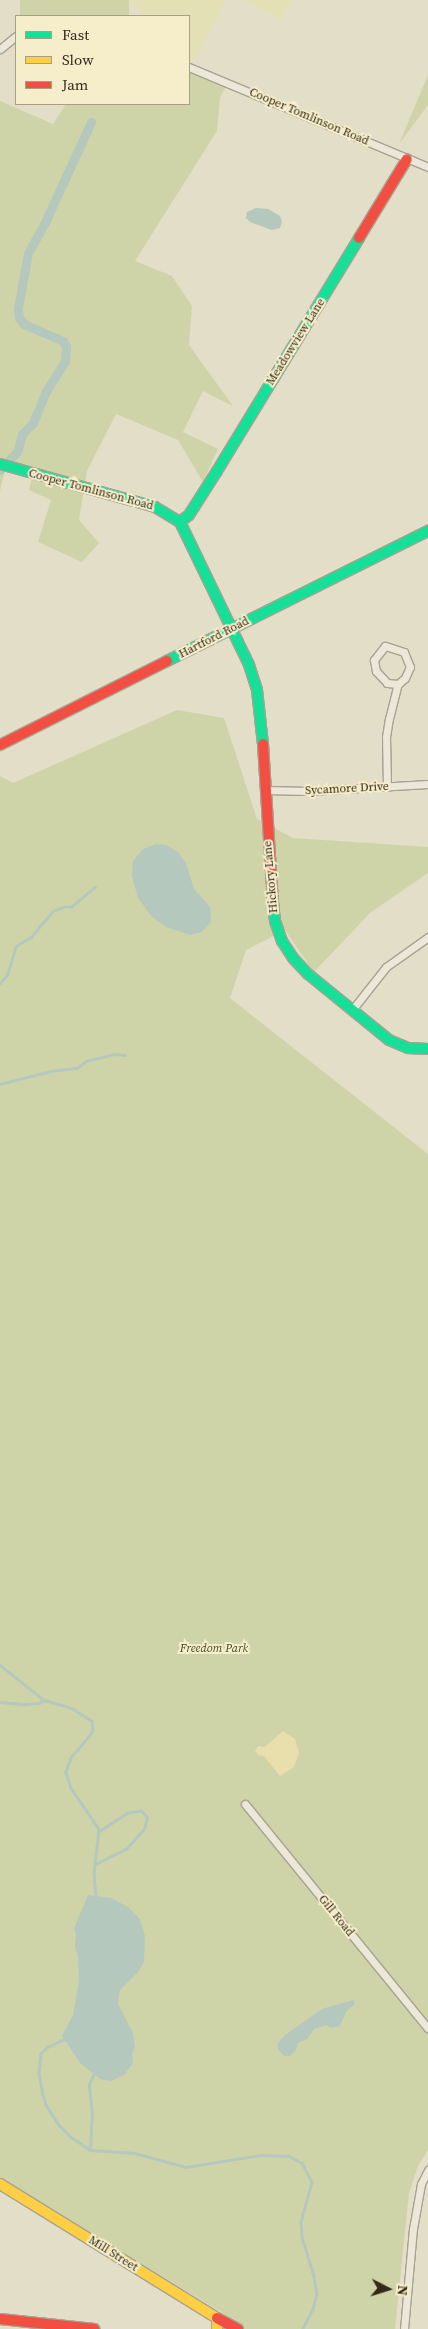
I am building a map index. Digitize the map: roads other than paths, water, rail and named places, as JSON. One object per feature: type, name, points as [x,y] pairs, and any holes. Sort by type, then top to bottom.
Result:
[{"type":"street","points":[[0,49],[15,37]]},
{"type":"street","name":"Cooper Tomlinson Road","points":[[190,67],[428,167]]},
{"type":"street","name":"Meadowview Lane","points":[[180,522],[189,515],[217,471],[407,159]]},
{"type":"street","name":"Cooper Tomlinson Road","points":[[0,464],[156,507],[175,517],[180,522]]},
{"type":"street","points":[[180,522],[231,630]]},
{"type":"street","name":"Hartford Road","points":[[0,744],[428,531]]},
{"type":"street","name":"Hickory Lane","points":[[231,630],[253,674],[259,700],[272,898],[278,931],[292,958],[308,974],[352,1010],[398,1045],[428,1049]]},
{"type":"street","points":[[387,787],[387,728],[398,684],[405,678],[410,667],[408,657],[397,648],[386,646],[374,660],[376,671],[387,683],[398,684]]},
{"type":"street","name":"Sycamore Drive","points":[[265,790],[298,792],[428,784]]},
{"type":"street","points":[[352,1010],[386,967],[428,937]]},
{"type":"street","name":"Gill Road","points":[[245,1804],[428,2028]]},
{"type":"street","points":[[404,2329],[413,2229],[421,2184],[428,2170]]},
{"type":"street","name":"Mill Street","points":[[0,2184],[217,2318],[238,2329]]},
{"type":"street","points":[[217,2318],[217,2329]]},
{"type":"street","points":[[0,2319],[94,2329]]},
{"type":"waterway","points":[[0,470],[17,452],[22,434],[33,423],[45,393],[65,361],[66,346],[63,341],[24,324],[19,318],[18,308],[28,253],[46,220],[91,122]]},
{"type":"waterway","points":[[0,983],[7,975],[16,946],[31,937],[53,911],[63,907],[71,907],[95,887]]},
{"type":"waterway","points":[[0,1084],[51,1071],[77,1068],[86,1061],[114,1054],[125,1055]]},
{"type":"waterway","points":[[0,1665],[44,1700],[72,1708],[92,1721],[93,1730],[71,1758],[66,1772],[71,1788],[99,1829],[94,1874],[96,1898]]},
{"type":"waterway","points":[[0,1702],[25,1704],[39,1703],[44,1700]]},
{"type":"waterway","points":[[95,1864],[126,1849],[144,1829],[147,1817],[141,1811],[128,1813],[99,1832]]},
{"type":"waterway","points":[[66,2039],[48,2047],[41,2054],[39,2074],[43,2094],[46,2105],[59,2125],[70,2136],[90,2150],[135,2153],[186,2167],[261,2155],[289,2156],[302,2163],[312,2182],[301,2222],[302,2237],[314,2276],[317,2294],[313,2309],[303,2329]]},
{"type":"waterway","points":[[90,2149],[92,2115],[89,2084],[95,2071]]},
{"type":"park label","name":"Freedom Park","points":[[214,1649]]}]
